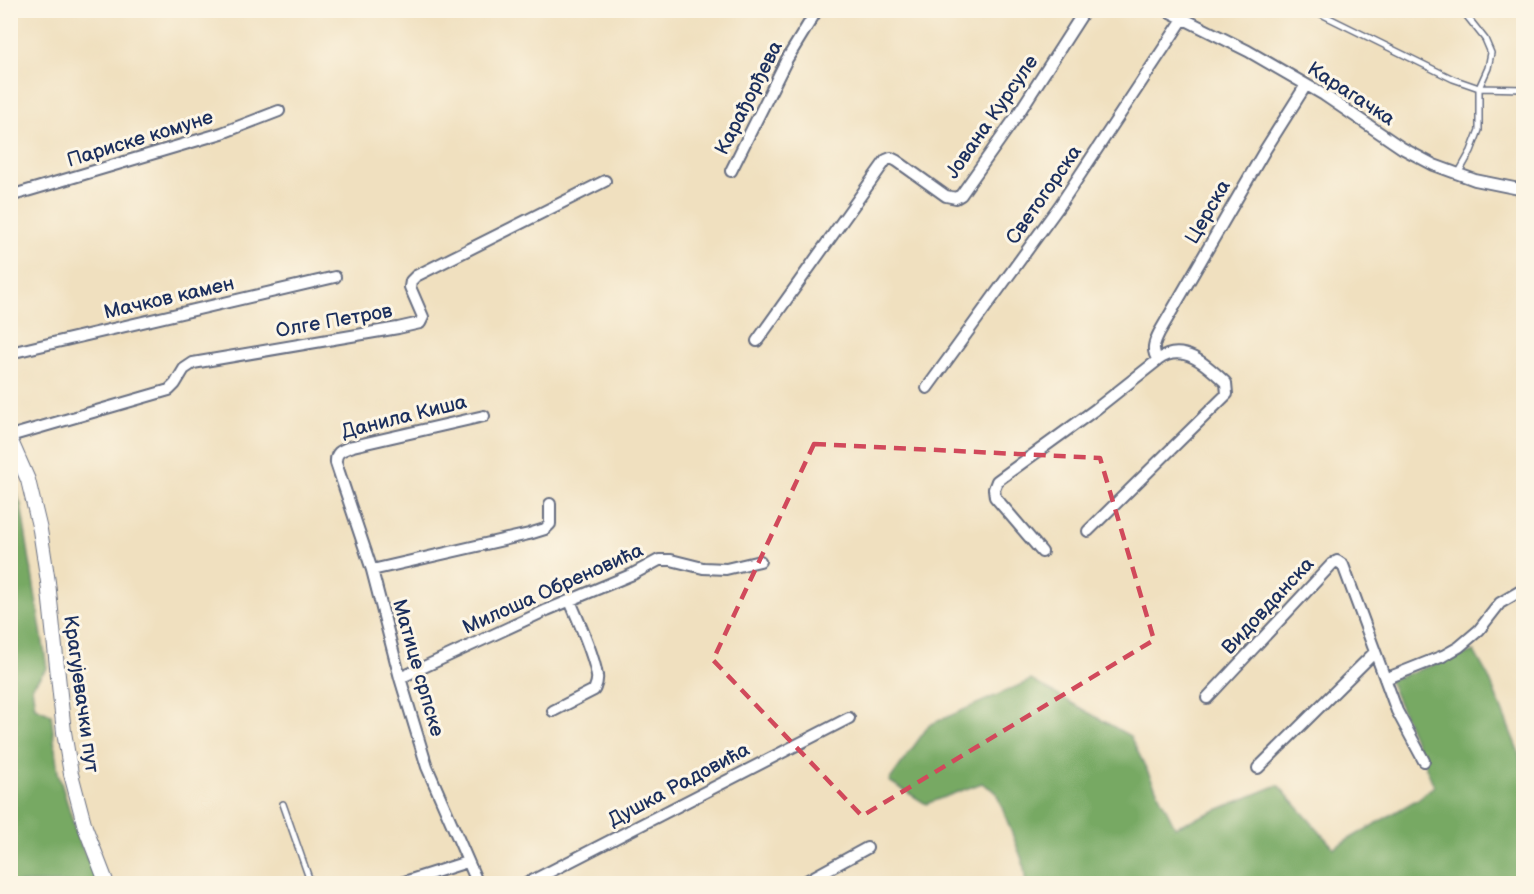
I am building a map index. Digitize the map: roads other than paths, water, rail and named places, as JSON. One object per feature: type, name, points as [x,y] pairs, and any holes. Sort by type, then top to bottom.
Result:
[{"type":"main road","name":"Крагујевачки пут","points":[[10,437],[28,480],[40,530],[71,774],[85,827],[106,884]]},
{"type":"street","name":"Карађорђева","points":[[731,171],[787,59],[817,10]]},
{"type":"street","name":"Јована Курсуле","points":[[757,341],[886,160],[891,158],[897,160],[946,196],[956,198],[961,195],[1018,114],[1085,10]]},
{"type":"street","name":"Карагачка","points":[[1166,10],[1248,51],[1324,96],[1402,148],[1434,165],[1487,183],[1524,190]]},
{"type":"street","name":"Светогорска","points":[[927,388],[1060,205],[1183,19]]},
{"type":"street","name":"Церска","points":[[1158,360],[1153,348],[1159,333],[1265,150],[1306,85]]},
{"type":"street","name":"Париске комуне","points":[[10,196],[222,133],[279,111]]},
{"type":"street","name":"Олге Петров","points":[[10,437],[169,390],[184,369],[193,363],[420,323],[423,317],[410,287],[411,281],[416,276],[605,181]]},
{"type":"street","name":"Мачков камен","points":[[10,353],[335,278]]},
{"type":"street","points":[[1042,552],[995,497],[994,489],[997,481],[1096,409],[1163,356],[1181,353],[1192,356],[1209,366],[1226,383],[1227,394],[1088,531]]},
{"type":"street","name":"Данила Киша","points":[[336,457],[337,453],[353,446],[484,416]]},
{"type":"street","name":"Матице српске","points":[[336,457],[336,463],[372,570],[400,678],[428,767],[478,884]]},
{"type":"street","points":[[372,570],[545,529],[550,524],[550,504]]},
{"type":"street","name":"Милоша Обреновића","points":[[400,678],[633,574],[659,560],[664,559],[703,568],[726,569],[760,561]]},
{"type":"street","name":"Видовданска","points":[[1207,698],[1337,561],[1343,565],[1397,711],[1424,761]]},
{"type":"street","points":[[1385,679],[1443,656],[1459,647],[1479,630],[1500,603],[1524,589]]},
{"type":"street","points":[[552,711],[594,690],[597,684],[594,664],[570,601]]},
{"type":"street","points":[[1258,768],[1375,652]]},
{"type":"street","name":"Душка Радовића","points":[[526,884],[849,718]]},
{"type":"street","points":[[801,884],[867,848]]},
{"type":"street","points":[[398,884],[467,862]]},
{"type":"lane","points":[[1313,10],[1453,79],[1479,88],[1524,89]]},
{"type":"lane","points":[[1458,174],[1471,151],[1479,130],[1479,88],[1488,68],[1491,53],[1485,39],[1462,10]]},
{"type":"lane","points":[[283,804],[311,884]]}]
